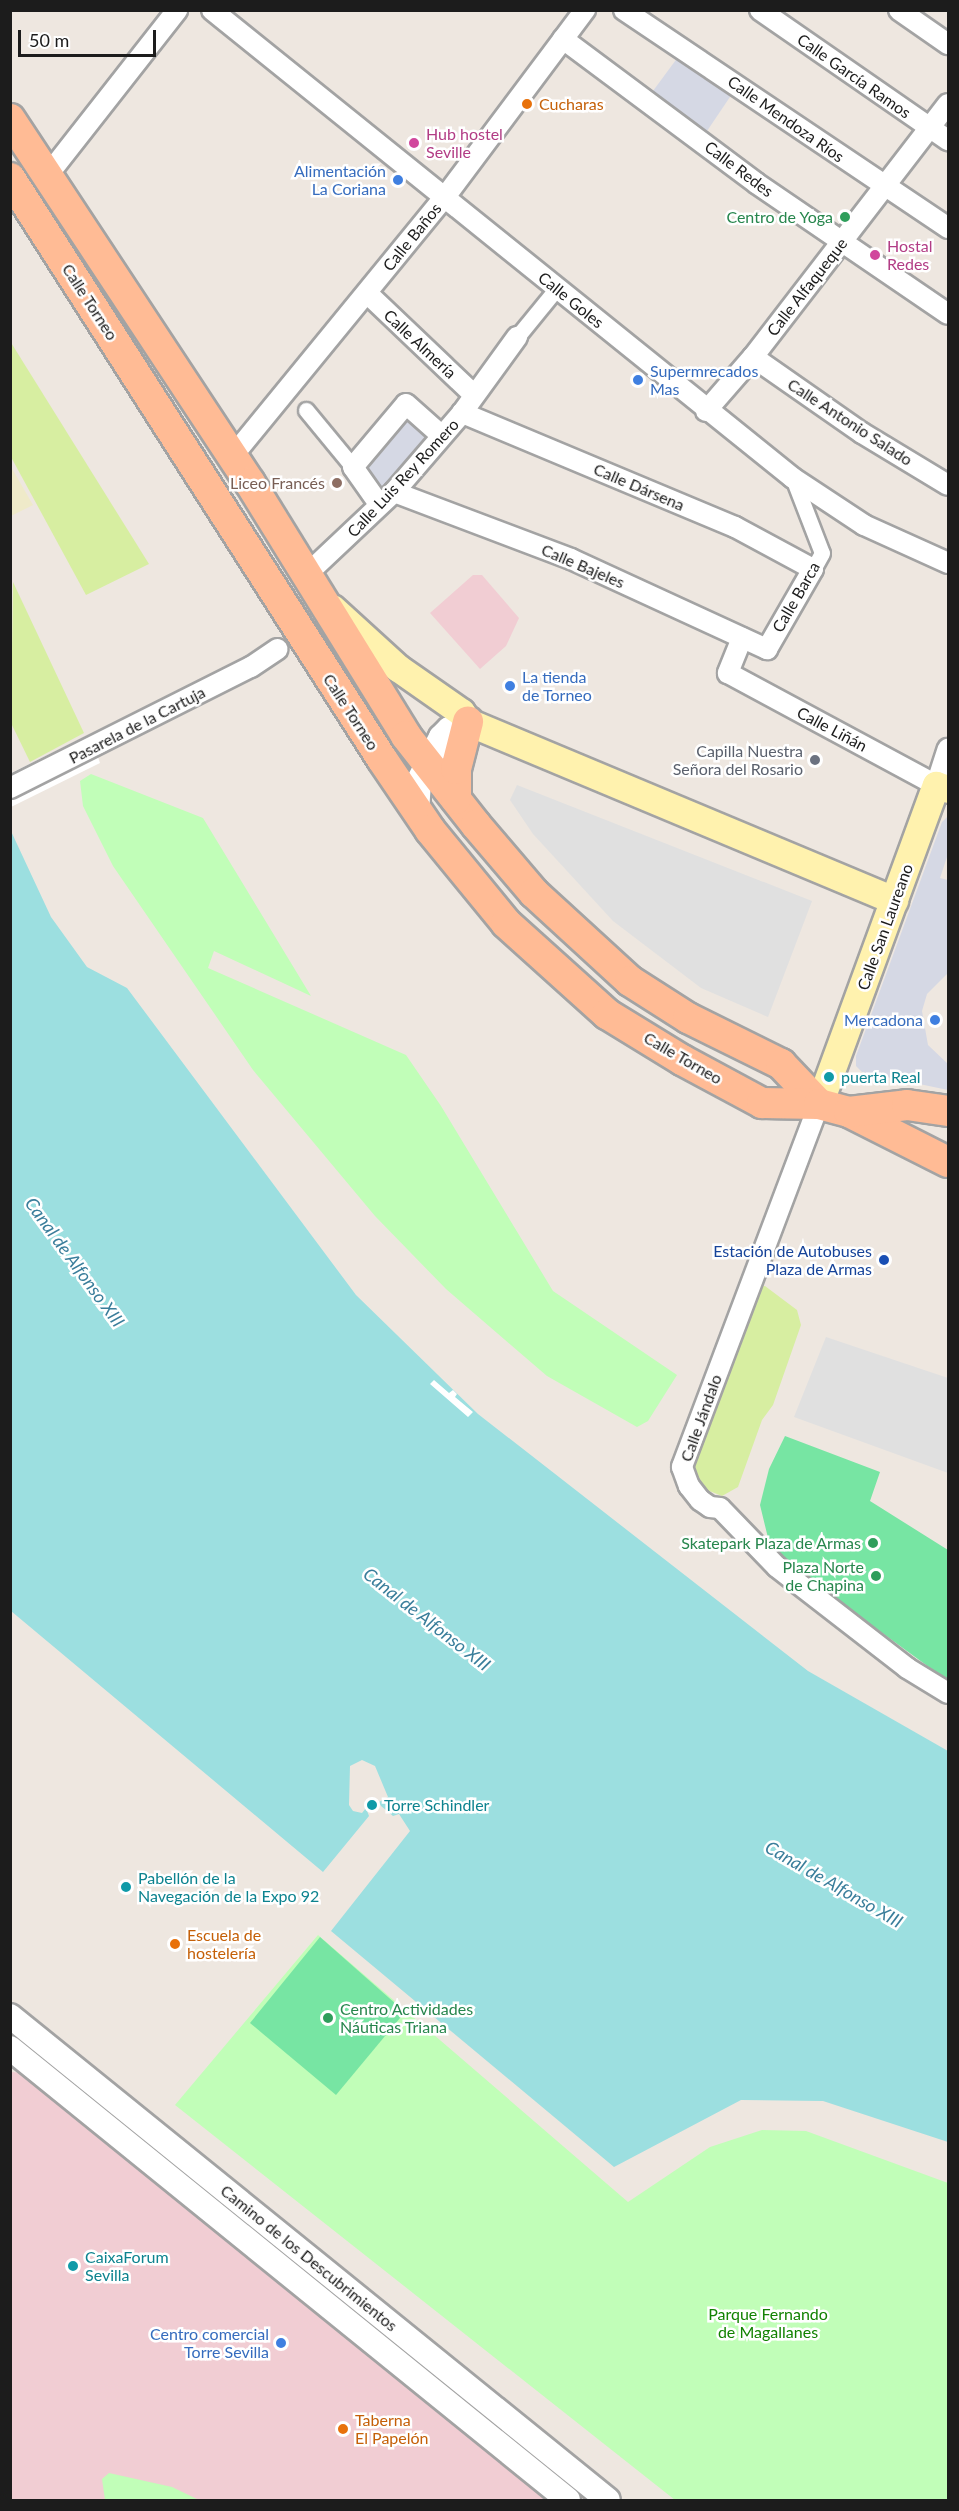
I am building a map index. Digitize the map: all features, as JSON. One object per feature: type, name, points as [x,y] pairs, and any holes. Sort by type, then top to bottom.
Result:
[{"type":"main road","name":"Calle Torneo","points":[[10,119],[231,458],[406,736],[406,769],[420,774]]},
{"type":"main road","name":"Calle Torneo","points":[[10,178],[280,648],[420,774],[456,799],[534,893],[630,981],[688,1018],[781,1064],[819,1104]]},
{"type":"main road","name":"Calle Torneo","points":[[312,585],[398,668],[461,712],[465,731],[894,900]]},
{"type":"main road","points":[[456,799],[456,769],[465,731]]},
{"type":"main road","name":"Calle Torneo","points":[[420,774],[417,811],[472,885],[506,923],[608,1014],[762,1103],[819,1104],[849,1112],[941,1154]]},
{"type":"main road","name":"Calle San Laureano","points":[[819,1104],[894,900],[942,787]]},
{"type":"main road","name":"Calle Torneo","points":[[849,1112],[907,1105],[948,1111]]},
{"type":"main road","points":[[907,1105],[948,1123]]},
{"type":"street","points":[[47,176],[177,10]]},
{"type":"street","name":"Calle Goles","points":[[212,10],[706,411],[793,478],[864,525],[948,563]]},
{"type":"street","name":"Calle Baños","points":[[231,458],[445,197],[585,10]]},
{"type":"street","name":"Calle Mendoza Ríos","points":[[624,10],[948,228]]},
{"type":"street","name":"Calle García Ramos","points":[[760,10],[948,140]]},
{"type":"street","points":[[898,10],[948,44]]},
{"type":"street","name":"Calle Redes","points":[[563,39],[841,243],[948,314]]},
{"type":"street","name":"Calle Alfaqueque","points":[[706,411],[753,357],[948,104]]},
{"type":"street","name":"Calle Luis Rey Romero","points":[[312,585],[351,536],[462,413],[517,337],[557,288]]},
{"type":"street","name":"Calle Almería","points":[[367,293],[474,395]]},
{"type":"street","name":"Calle Antonio Salado","points":[[753,357],[862,433],[948,485]]},
{"type":"street","points":[[353,467],[406,404],[441,435]]},
{"type":"street","points":[[306,410],[353,467],[387,498]]},
{"type":"street","name":"Calle Dársena","points":[[462,413],[735,527],[813,569]]},
{"type":"street","name":"Calle Barca","points":[[767,649],[822,553],[793,478]]},
{"type":"street","name":"Calle Bajeles","points":[[387,498],[571,559],[767,649]]},
{"type":"street","name":"Calle Liñán","points":[[742,638],[728,673],[942,787]]},
{"type":"street","name":"Pasarela de la Cartuja","points":[[10,788],[96,746],[280,648]]},
{"type":"street","points":[[420,774],[465,731]]},
{"type":"street","name":"Calle San Laureano","points":[[942,787],[948,749]]},
{"type":"street","name":"Calle Jándalo","points":[[819,1104],[682,1467],[689,1486],[700,1500],[710,1507],[720,1508],[777,1567],[907,1668],[948,1693]]},
{"type":"street","name":"Camino de los Descubrimientos","points":[[15,2028],[608,2500]]},
{"type":"street","name":"Camino de los Descubrimientos","points":[[10,2048],[568,2500]]},
{"type":"shaded area","points":[[681,53],[736,88],[705,134],[650,95]]},
{"type":"shaded area","points":[[406,404],[436,430],[374,497],[353,467]]},
{"type":"shaded area","points":[[10,465],[33,505],[11,516],[10,516]]},
{"type":"shaded area","points":[[473,575],[482,575],[519,618],[506,646],[480,669],[430,613]]},
{"type":"shaded area","points":[[517,785],[812,901],[768,1017],[701,988],[613,921],[533,834],[510,800]]},
{"type":"shaded area","points":[[948,816],[948,854],[940,878],[948,880],[948,973],[927,994],[922,1011],[928,1045],[948,1064],[948,1090],[862,1072],[856,1066],[856,1056],[942,822]]},
{"type":"shaded area","points":[[826,1337],[948,1378],[948,1473],[794,1417]]},
{"type":"shaded area","points":[[11,2072],[25,2073],[554,2500],[11,2500]]},
{"type":"green space","points":[[10,341],[149,564],[86,595],[11,457]]},
{"type":"green space","points":[[13,582],[84,733],[30,762],[11,723]]},
{"type":"green space","points":[[91,774],[203,818],[311,996],[214,951],[208,968],[406,1055],[441,1106],[553,1291],[677,1375],[648,1421],[637,1427],[547,1376],[446,1289],[375,1216],[253,1070],[113,866],[83,806],[80,781]]},
{"type":"green space","points":[[765,1286],[797,1310],[801,1325],[773,1405],[762,1420],[738,1487],[722,1496],[702,1488],[694,1466],[758,1287]]},
{"type":"green space","name":"Skatepark Plaza de Armas","points":[[785,1436],[880,1472],[870,1501],[948,1550],[948,1681],[781,1559],[769,1542],[760,1505],[769,1469]]},
{"type":"green space","name":"Parque Fernando de Magallanes","points":[[318,1935],[628,2202],[710,2147],[762,2130],[806,2131],[948,2183],[948,2500],[675,2500],[175,2105]]},
{"type":"green space","name":"Centro Actividades Náuticas Triana","points":[[320,1937],[405,2012],[336,2095],[250,2023]]},
{"type":"green space","points":[[109,2473],[172,2487],[199,2500],[105,2500],[102,2479]]},
{"type":"water","name":"Canal de Alfonso XIII","points":[[10,829],[51,917],[87,967],[127,988],[356,1295],[478,1414],[808,1671],[948,1751],[948,2142],[823,2101],[741,2100],[614,2167],[331,1931],[410,1831],[399,1814],[393,1816],[381,1806],[379,1802],[388,1797],[375,1766],[362,1760],[350,1766],[349,1805],[353,1811],[362,1813],[366,1808],[369,1816],[323,1872],[11,1611]]},
{"type":"pier","points":[[90,734],[100,763],[11,807],[11,773]]},
{"type":"pier","points":[[434,1380],[449,1393],[453,1390],[457,1394],[455,1397],[473,1412],[468,1417],[430,1384]]},
{"type":"place","name":"Cucharas","points":[[527,104]]},
{"type":"place","name":"Hub hostel Seville","points":[[414,143]]},
{"type":"place","name":"Alimentación La Coriana","points":[[398,180]]},
{"type":"place","name":"Centro de Yoga","points":[[845,217]]},
{"type":"place","name":"Hostal Redes","points":[[875,255]]},
{"type":"place","name":"Supermrecados Mas","points":[[638,380]]},
{"type":"place","name":"Liceo Francés","points":[[337,483]]},
{"type":"place","name":"La tienda de Torneo","points":[[510,686]]},
{"type":"place","name":"Capilla Nuestra Señora del Rosario","points":[[815,760]]},
{"type":"place","name":"Mercadona","points":[[935,1020]]},
{"type":"place","name":"puerta Real","points":[[829,1077]]},
{"type":"place","name":"Estación de Autobuses Plaza de Armas","points":[[884,1260]]},
{"type":"place","name":"Skatepark Plaza de Armas","points":[[873,1543]]},
{"type":"place","name":"Plaza Norte de Chapina","points":[[876,1576]]},
{"type":"place","name":"Torre Schindler","points":[[372,1805]]},
{"type":"place","name":"Pabellón de la Navegación de la Expo 92","points":[[126,1887]]},
{"type":"place","name":"Escuela de hostelería","points":[[175,1944]]},
{"type":"place","name":"Centro Actividades Náuticas Triana","points":[[328,2018]]},
{"type":"place","name":"CaixaForum Sevilla","points":[[73,2266]]},
{"type":"place","name":"Centro comercial Torre Sevilla","points":[[281,2343]]},
{"type":"place","name":"Taberna El Papelón","points":[[343,2429]]}]
